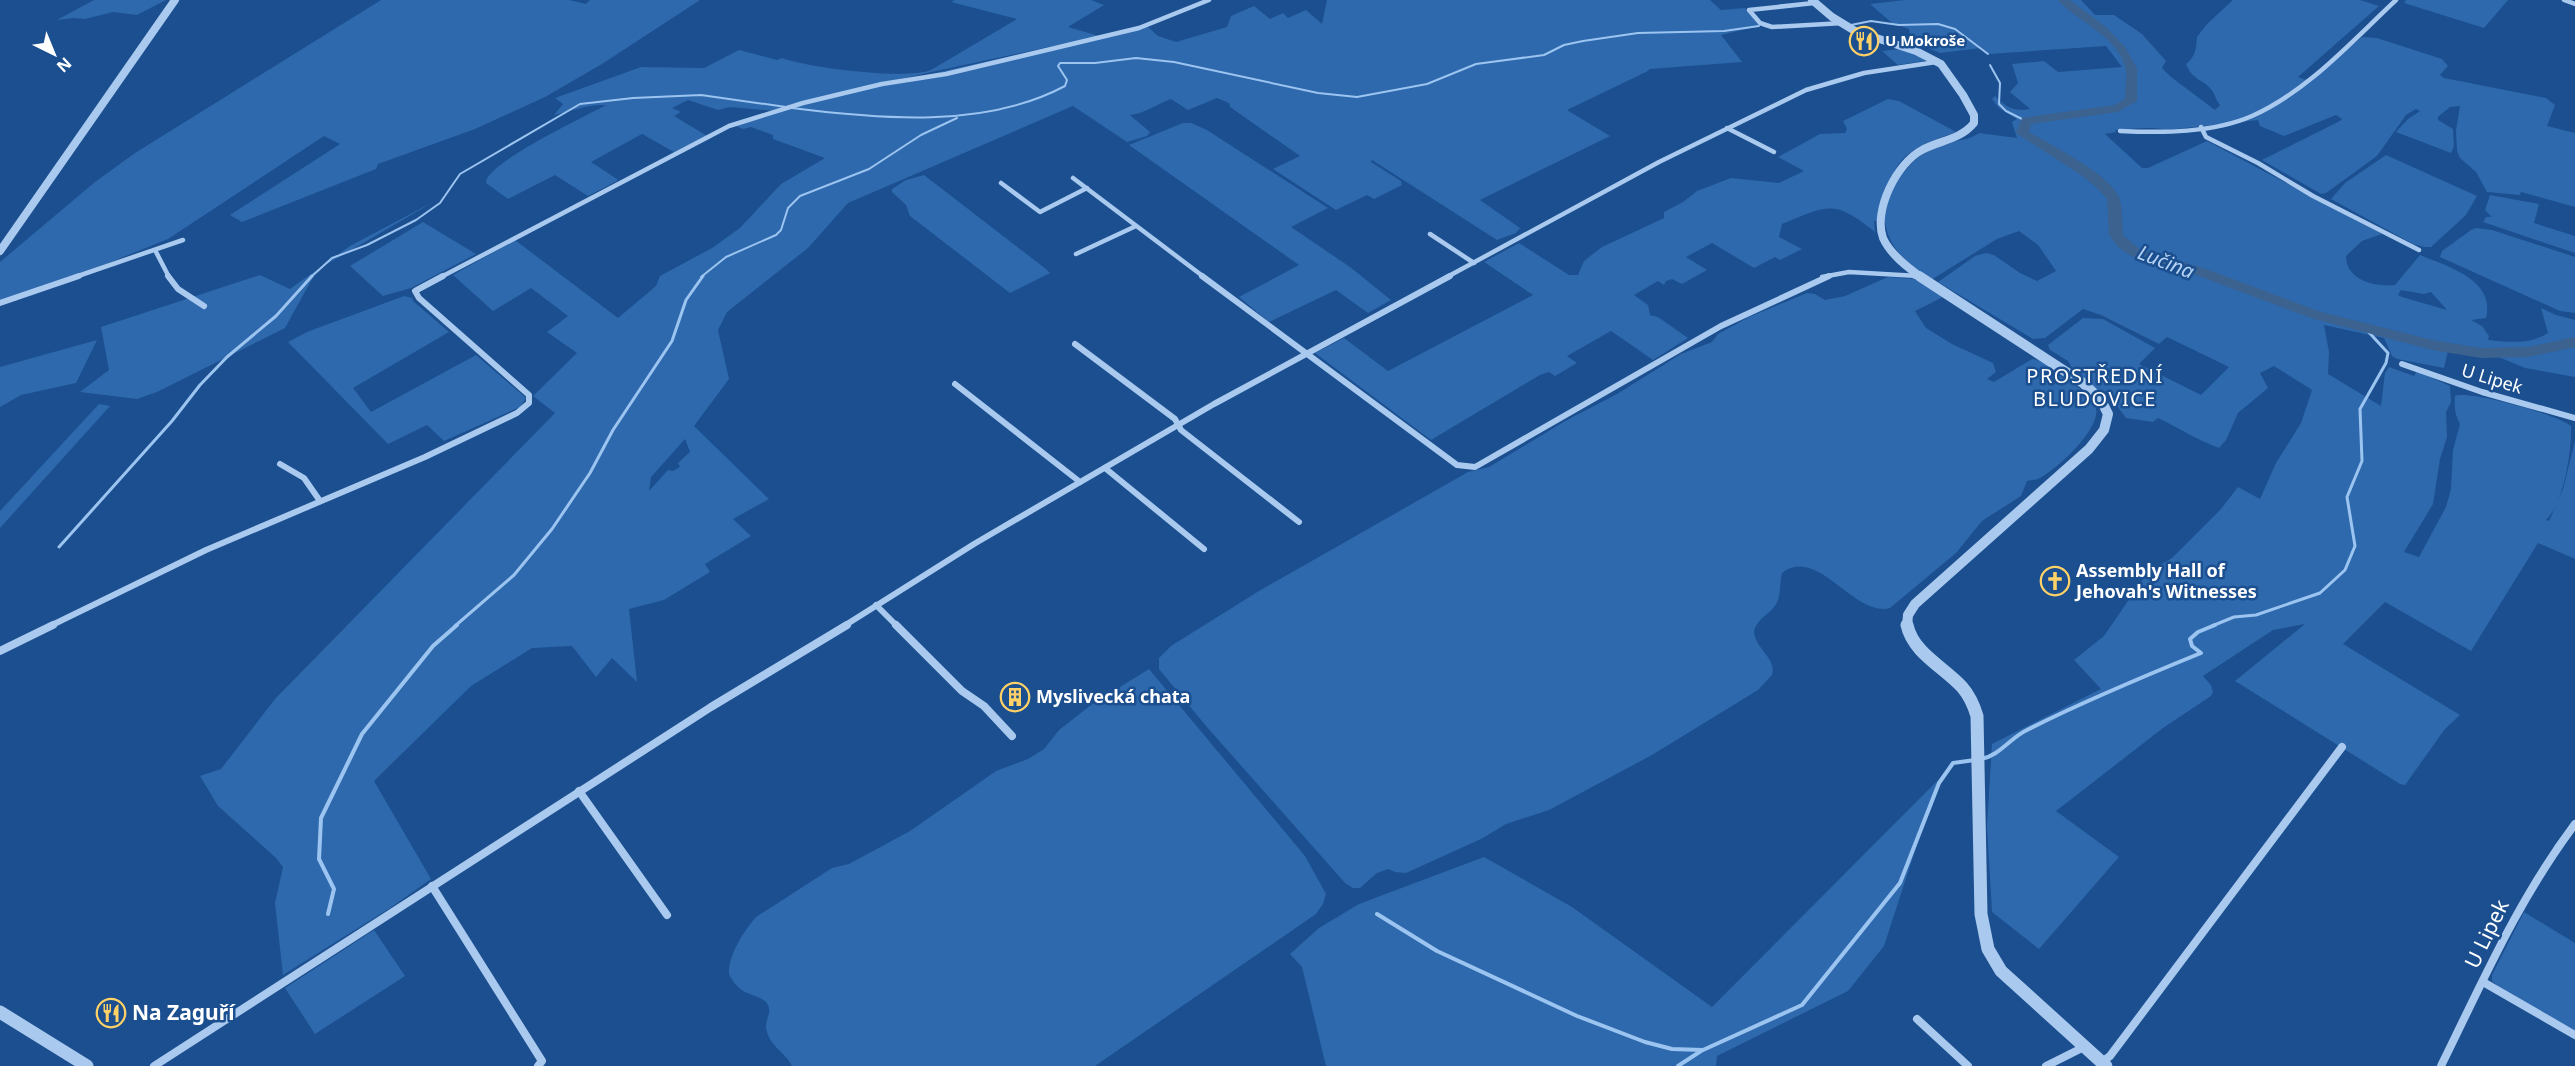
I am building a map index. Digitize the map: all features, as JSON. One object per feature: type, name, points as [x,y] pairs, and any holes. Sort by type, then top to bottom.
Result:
[{"type":"street","points":[[0,251],[175,0]]},
{"type":"street","points":[[0,651],[206,550],[424,457],[517,413],[529,403],[529,395],[419,298],[416,291],[426,285],[729,126],[803,103],[882,84],[946,74],[1139,28],[1209,0]]},
{"type":"street","points":[[2120,131],[2142,133],[2201,127],[2240,120],[2271,106],[2311,76],[2396,0]]},
{"type":"street","points":[[2564,0],[2575,4]]},
{"type":"street","points":[[1843,23],[1772,27],[1760,23],[1749,10],[1813,2],[1843,23],[1869,37],[1910,48],[1947,70],[1966,99],[1974,115],[1974,123],[1965,133],[1925,148],[1905,163],[1882,206],[1881,233],[1888,247],[1903,264],[2083,383],[2100,398],[2110,413],[2108,426],[2089,449],[1915,604],[1907,615],[1907,629],[1915,645],[1963,688],[1971,701],[1979,724],[1981,914],[1988,949],[1996,964],[2007,979],[2104,1064],[2342,747]]},
{"type":"street","points":[[154,1066],[579,791],[876,605],[1080,482],[1306,353],[1726,128],[1790,97],[1864,73],[1937,62]]},
{"type":"street","points":[[2201,127],[2206,137],[2258,163],[2313,196],[2420,250]]},
{"type":"street","points":[[1726,128],[1774,152]]},
{"type":"street","points":[[1073,178],[1457,465],[1475,467],[1721,326],[1823,277],[1850,272],[1919,276]]},
{"type":"street","points":[[1001,183],[1040,212],[1087,188]]},
{"type":"street","points":[[1076,254],[1136,226]]},
{"type":"street","points":[[1430,234],[1473,263]]},
{"type":"street","points":[[0,303],[183,240]]},
{"type":"street","points":[[154,250],[174,288],[184,297],[204,306]]},
{"type":"street","points":[[1076,344],[1175,419],[1178,426],[1299,522]]},
{"type":"street","name":"U Lipek","points":[[2402,364],[2481,392],[2575,418]]},
{"type":"street","points":[[955,384],[990,414],[1034,444],[1080,482]]},
{"type":"street","points":[[280,464],[295,469],[314,489],[320,501]]},
{"type":"street","points":[[1105,468],[1204,549]]},
{"type":"street","points":[[876,605],[962,691],[984,706],[1012,736]]},
{"type":"street","points":[[579,791],[667,915]]},
{"type":"street","name":"U Lipek","points":[[2441,1066],[2520,904],[2547,861],[2575,824]]},
{"type":"street","points":[[432,886],[542,1060],[538,1066]]},
{"type":"street","points":[[2483,982],[2575,1035]]},
{"type":"street","points":[[0,1012],[87,1066]]},
{"type":"street","points":[[1917,1019],[1968,1066]]},
{"type":"street","points":[[2046,1066],[2085,1047]]},
{"type":"shaded area","points":[[94,0],[166,0],[137,15],[113,12],[85,19],[57,20]]},
{"type":"shaded area","points":[[381,0],[569,0],[586,4],[590,0],[700,0],[602,64],[545,97],[475,129],[378,164],[376,169],[242,222],[230,215],[340,144],[324,136],[168,239],[106,264],[0,300],[0,262],[95,182],[135,153]]},
{"type":"shaded area","points":[[955,0],[1091,0],[1104,5],[1068,27],[1099,36],[804,102],[1147,26],[1158,36],[1176,42],[1227,27],[1231,16],[1254,6],[1270,19],[1283,13],[1288,18],[1306,10],[1322,24],[1327,0],[1710,0],[1721,10],[1745,8],[1759,26],[1721,35],[1742,62],[1650,69],[1567,110],[1610,136],[1480,200],[1520,228],[1516,233],[1497,240],[1372,160],[1371,162],[1401,181],[1402,185],[1374,199],[1367,195],[1336,210],[1273,169],[1300,156],[1230,107],[1229,103],[1217,98],[1188,110],[1171,99],[1130,115],[1150,132],[1147,136],[1127,142],[1073,106],[848,203],[808,248],[727,312],[718,330],[729,379],[694,426],[769,499],[733,519],[751,536],[705,564],[710,572],[664,600],[629,609],[637,682],[612,658],[596,677],[572,646],[532,648],[471,686],[374,781],[431,879],[390,908],[283,975],[275,903],[283,867],[218,806],[200,776],[221,769],[275,699],[555,413],[533,396],[577,353],[547,332],[568,316],[531,288],[493,311],[453,275],[515,240],[618,318],[656,286],[660,276],[712,248],[740,228],[781,184],[825,158],[773,139],[773,135],[751,127],[743,129],[736,126],[776,111],[730,107],[718,110],[688,100],[672,108],[681,112],[674,116],[707,136],[674,152],[642,134],[591,162],[617,181],[588,196],[555,175],[508,199],[486,183],[490,175],[501,164],[518,153],[606,105],[586,107],[554,115],[563,104],[555,98],[641,67],[704,68],[739,50],[777,60],[782,58],[813,66],[857,72],[918,73],[931,70],[1017,19],[951,2]],"holes":[[[685,439],[690,452],[678,463],[680,467],[673,471],[668,470],[649,491],[651,477]]]},
{"type":"shaded area","points":[[1905,0],[2081,0],[2095,15],[2114,15],[2142,34],[2166,61],[2162,68],[2215,110],[2220,105],[2213,92],[2192,74],[2186,64],[2194,55],[2197,37],[2207,24],[2233,0],[2360,0],[2379,6],[2298,77],[2309,81],[2362,37],[2377,38],[2442,59],[2448,66],[2440,75],[2444,78],[2546,98],[2555,105],[2547,126],[2575,133],[2575,207],[2521,192],[2520,195],[2487,192],[2476,172],[2460,158],[2457,151],[2456,130],[2460,106],[2450,107],[2438,117],[2438,120],[2453,129],[2454,146],[2451,153],[2396,132],[2408,119],[2420,111],[2416,109],[2406,115],[2377,156],[2326,193],[2321,194],[2262,160],[2342,119],[2336,115],[2284,136],[2260,126],[2258,120],[2167,130],[2148,128],[2115,130],[2116,132],[2105,134],[2142,168],[2148,168],[2207,141],[2382,234],[2362,241],[2346,256],[2347,265],[2351,271],[2363,281],[2379,285],[2395,285],[2420,255],[2467,276],[2484,294],[2487,305],[2486,318],[2471,320],[2482,326],[2489,336],[2488,340],[2526,341],[2548,333],[2541,308],[2575,320],[2575,377],[2525,368],[2501,358],[2448,351],[2444,368],[2397,359],[2392,356],[2384,338],[2324,325],[2329,352],[2328,374],[2381,406],[2385,373],[2389,367],[2414,376],[2417,371],[2450,386],[2451,402],[2446,412],[2447,437],[2440,459],[2433,504],[2404,552],[2419,557],[2446,507],[2451,489],[2453,450],[2460,424],[2455,411],[2455,396],[2464,395],[2514,405],[2550,416],[2571,426],[2566,476],[2558,500],[2563,489],[2575,441],[2575,559],[2538,543],[2471,651],[2385,602],[2343,644],[2460,715],[2445,729],[2405,785],[2235,681],[2305,624],[2273,630],[2203,676],[2211,685],[2213,692],[2211,696],[2163,728],[2056,811],[2119,857],[2039,949],[1992,912],[1987,826],[1992,744],[2101,689],[2074,660],[2104,636],[2147,573],[2172,558],[2221,509],[2238,487],[2260,499],[2276,463],[2301,423],[2312,390],[2274,366],[2260,373],[2268,388],[2238,413],[2226,440],[2219,448],[2158,418],[2153,422],[2126,418],[2117,406],[2074,371],[2068,361],[2050,350],[2048,345],[2083,318],[2103,319],[2155,348],[2139,364],[2201,395],[2229,367],[2167,337],[2159,344],[2101,315],[2083,309],[2045,338],[2033,339],[1938,282],[1975,256],[1986,253],[1994,255],[2020,273],[2037,281],[2056,271],[2038,245],[2019,231],[1997,239],[1931,280],[1901,255],[1891,241],[1885,222],[1874,221],[1875,232],[1850,214],[1831,208],[1821,209],[1782,224],[1779,237],[1802,249],[1780,260],[1775,257],[1754,268],[1712,243],[1686,257],[1707,270],[1682,284],[1672,279],[1666,281],[1664,285],[1658,281],[1634,295],[1648,305],[1650,315],[1658,317],[1688,338],[1653,360],[1611,331],[1567,356],[1577,363],[1555,376],[1549,372],[1540,375],[1431,440],[1315,353],[1344,338],[1388,371],[1533,295],[1484,262],[1519,243],[1569,275],[1578,275],[1584,261],[1602,247],[1664,218],[1664,212],[1697,191],[1731,178],[1779,183],[1804,171],[1778,157],[1820,134],[1845,133],[1847,129],[1843,121],[1888,99],[1899,101],[1956,132],[1920,146],[1904,158],[1894,173],[1904,172],[1913,162],[1929,151],[1979,133],[2017,138],[2012,122],[2017,119],[1999,108],[1992,99],[1995,96],[2006,106],[2014,109],[2030,109],[2010,92],[2018,83],[2012,64],[2044,61],[2058,72],[2122,67],[2106,46],[1990,54],[1981,48],[1940,53],[1911,41],[1909,29],[1892,23],[1870,4]],"holes":[[[2401,290],[2424,294],[2431,292],[2447,310],[2398,295]],[[2557,503],[2549,521],[2546,520]]]},
{"type":"shaded area","points":[[2406,0],[2508,0],[2484,28],[2404,3]]},
{"type":"shaded area","points":[[1901,49],[1925,59],[1898,65],[1882,51]]},
{"type":"shaded area","points":[[1183,123],[1191,123],[1207,130],[1328,208],[1291,227],[1350,267],[1391,300],[1368,313],[1336,290],[1269,322],[1239,297],[1299,265],[1129,145]]},
{"type":"shaded area","points":[[2386,155],[2477,196],[2466,215],[2431,247],[2413,244],[2331,199],[2345,183]]},
{"type":"shaded area","points":[[924,175],[1050,273],[1010,293],[910,216],[906,205],[892,192],[892,189],[906,180]]},
{"type":"shaded area","points":[[2490,195],[2539,204],[2534,223],[2575,236],[2575,253],[2483,222],[2486,217],[2492,217],[2485,210]]},
{"type":"shaded area","points":[[435,201],[317,270],[285,328],[157,392],[137,399],[80,392],[109,370],[101,327],[260,275],[290,289],[350,246]]},
{"type":"shaded area","points":[[423,222],[476,254],[411,288],[383,296],[350,266]]},
{"type":"shaded area","points":[[2476,228],[2492,230],[2575,257],[2575,313],[2560,311],[2440,257],[2442,251]]},
{"type":"shaded area","points":[[1888,277],[1914,279],[1943,297],[1915,311],[1926,328],[1952,344],[1993,363],[1996,372],[1987,379],[1994,382],[2032,359],[2044,363],[2081,389],[2096,408],[2096,417],[2092,427],[2076,448],[2057,466],[2040,478],[2027,481],[2021,496],[1982,521],[1956,553],[1890,608],[1876,608],[1863,603],[1822,574],[1809,568],[1796,567],[1782,573],[1777,602],[1758,623],[1754,631],[1758,643],[1769,658],[1773,669],[1772,675],[1758,690],[1652,755],[1549,810],[1506,824],[1483,838],[1406,873],[1388,869],[1377,873],[1360,888],[1353,888],[1345,883],[1206,726],[1159,669],[1159,658],[1171,646],[1259,591],[1468,472],[1489,467],[1567,420],[1617,394],[1681,354],[1712,342],[1718,334],[1749,317],[1807,293],[1815,294],[1825,300],[1845,296]]},
{"type":"shaded area","points":[[404,296],[412,298],[449,332],[353,388],[371,412],[476,355],[526,398],[520,407],[444,441],[427,425],[388,444],[288,342],[307,332]]},
{"type":"shaded area","points":[[97,340],[76,383],[21,395],[0,407],[0,367]]},
{"type":"shaded area","points":[[99,404],[110,406],[0,528],[0,511]]},
{"type":"shaded area","points":[[1149,669],[1305,856],[1326,894],[1316,914],[1095,1066],[792,1066],[770,1040],[766,1028],[768,1005],[760,998],[744,992],[729,974],[734,951],[756,917],[832,868],[849,864],[910,831],[996,771],[1028,759],[1044,749],[1059,730],[1091,705]]},
{"type":"shaded area","points":[[1938,780],[1884,946],[1848,991],[1717,1056],[1716,1066],[1326,1066],[1302,967],[1290,954],[1319,928],[1359,904],[1484,857],[1572,907],[1712,1007]]},
{"type":"shaded area","points":[[2524,912],[2575,943],[2575,1031],[2500,988],[2492,981],[2492,975]]},
{"type":"shaded area","points":[[374,930],[405,976],[315,1034],[285,988]]},
{"type":"waterway","name":"Lučina","points":[[2063,0],[2113,39],[2128,59],[2132,80],[2131,101],[2118,108],[2026,121],[2022,133],[2086,172],[2102,185],[2113,198],[2116,235],[2123,244],[2136,253],[2201,272],[2316,315],[2432,345],[2481,353],[2528,352],[2575,342]]},
{"type":"waterway","points":[[1851,25],[1871,21],[1899,25],[1938,24],[1955,29],[1988,54]]},
{"type":"waterway","points":[[792,108],[896,117],[966,115],[1034,100],[1065,86],[1067,80],[1058,66],[1060,63],[1095,63],[1136,58],[1174,62],[1318,93],[1357,97],[1427,84],[1476,64],[1544,55],[1564,45],[1583,41],[1638,33],[1724,31],[1759,26]]},
{"type":"waterway","points":[[1990,65],[2000,83],[1999,104],[2006,111],[2026,121]]},
{"type":"waterway","points":[[312,277],[332,258],[367,245],[416,220],[440,203],[460,174],[580,104],[633,98],[701,95],[786,107]]},
{"type":"waterway","points":[[701,277],[726,257],[776,235],[781,230],[788,208],[800,196],[869,169],[921,135],[957,118]]},
{"type":"waterway","points":[[455,626],[514,575],[552,529],[590,473],[613,430],[672,341],[686,300],[703,276]]},
{"type":"waterway","points":[[59,547],[172,421],[200,385],[227,357],[276,316],[312,277]]},
{"type":"waterway","points":[[2212,626],[2234,617],[2256,615],[2320,593],[2345,570],[2355,546],[2347,497],[2362,461],[2360,409],[2386,363],[2388,353],[2364,327]]},
{"type":"waterway","points":[[328,914],[334,889],[319,859],[321,818],[362,734],[433,646],[457,625]]},
{"type":"waterway","points":[[1981,759],[1993,754],[2021,733],[2048,719],[2201,653],[2192,646],[2190,639],[2198,632],[2215,625]]},
{"type":"waterway","points":[[1377,914],[1437,951],[1577,1016],[1645,1042],[1672,1049],[1703,1050],[1802,1005],[1900,883],[1939,783],[1953,763],[1975,760]]},
{"type":"waterway","points":[[1678,1066],[1701,1051]]},
{"type":"place","name":"U Mokroše","points":[[1864,41]]},
{"type":"place","name":"Assembly Hall of Jehovah's Witnesses","points":[[2055,581]]},
{"type":"place","name":"Myslivecká chata","points":[[1015,697]]},
{"type":"place","name":"Na Zaguří","points":[[111,1013]]},
{"type":"district","name":"PROSTŘEDNÍ BLUDOVICE","points":[[2095,388]]}]
